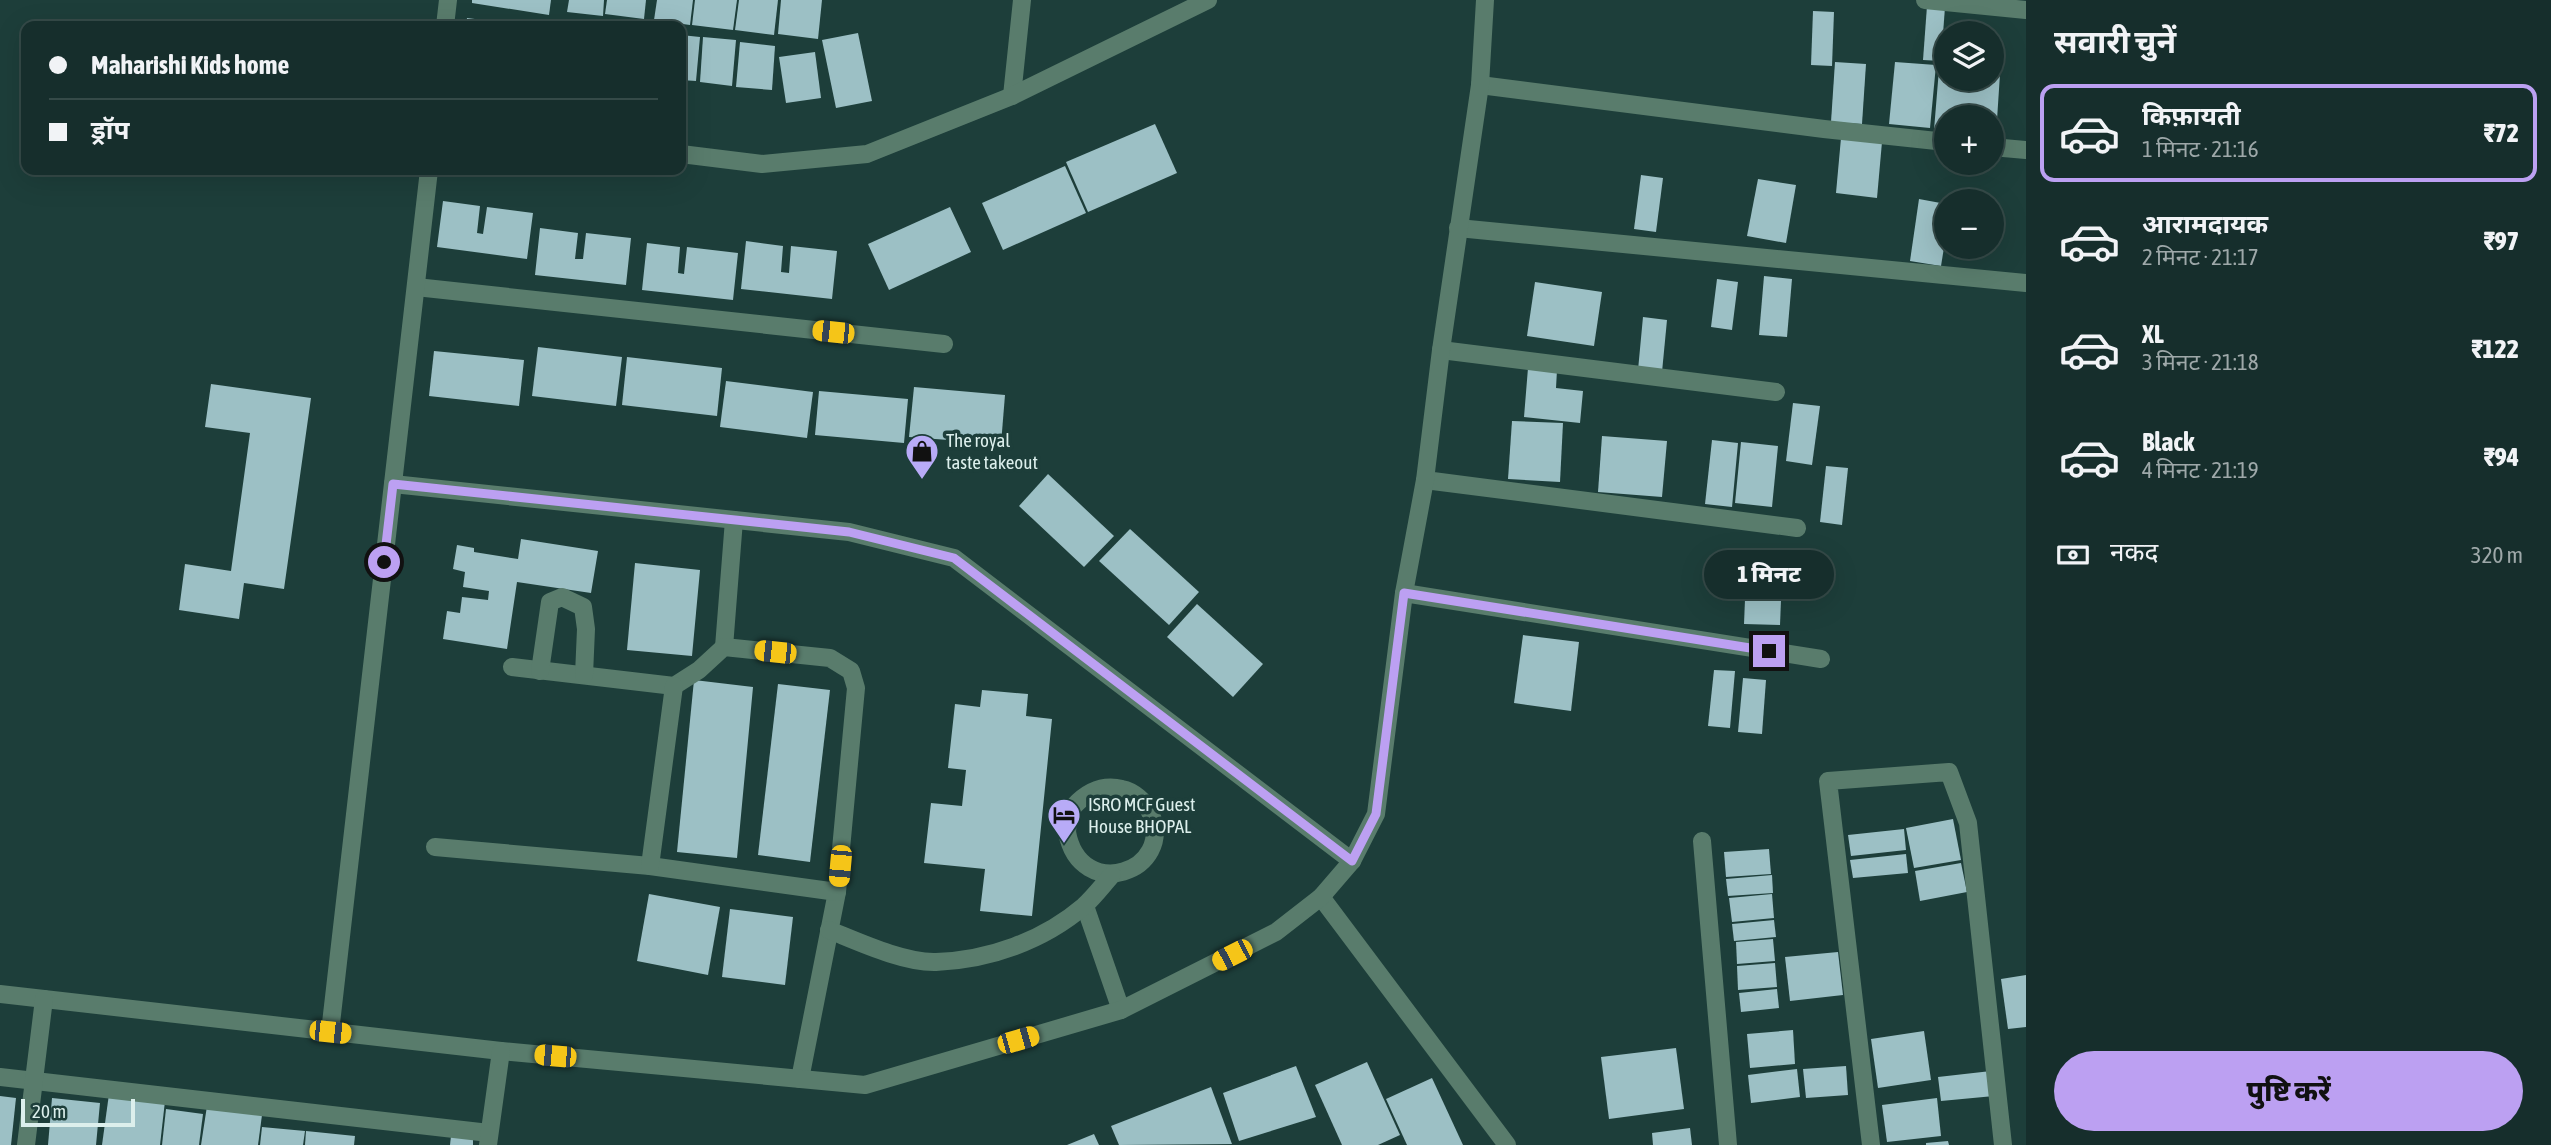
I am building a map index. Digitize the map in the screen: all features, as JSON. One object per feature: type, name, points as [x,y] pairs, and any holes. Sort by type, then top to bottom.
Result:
[{"type":"street","points":[[446,21],[448,0]]},
{"type":"street","points":[[1012,96],[1022,0]]},
{"type":"street","points":[[686,154],[762,164],[867,154],[1012,96],[1208,0]]},
{"type":"street","points":[[0,994],[501,1051],[864,1085],[1121,1010],[1276,932],[1321,897],[1352,861],[1376,814],[1404,593],[1425,480],[1480,85],[1485,0]]},
{"type":"street","points":[[1925,0],[2026,10]]},
{"type":"street","points":[[1480,85],[1934,141]]},
{"type":"street","points":[[2004,148],[2026,150]]},
{"type":"street","points":[[330,1032],[428,175]]},
{"type":"street","points":[[1458,228],[2026,283]]},
{"type":"street","points":[[416,287],[944,344]]},
{"type":"street","points":[[1441,350],[1776,392]]},
{"type":"street","points":[[1425,480],[1797,528]]},
{"type":"street","points":[[393,484],[849,532],[954,558],[1352,861]]},
{"type":"street","points":[[512,667],[674,686],[699,670],[724,647],[734,520]]},
{"type":"street","points":[[1404,593],[1821,659]]},
{"type":"street","points":[[540,671],[550,602],[562,597],[583,607],[586,629],[584,675]]},
{"type":"street","points":[[724,647],[830,658],[851,671],[856,688],[837,892],[800,1079]]},
{"type":"street","points":[[649,866],[674,686]]},
{"type":"street","points":[[1871,1145],[1828,781],[1949,772],[1968,823],[2003,1145]]},
{"type":"street","points":[[1067,832],[1069,845],[1076,858],[1099,873],[1112,875],[1127,871],[1140,864],[1150,852],[1154,830],[1148,808],[1139,797],[1125,789],[1110,787],[1096,789],[1083,796],[1074,806]]},
{"type":"street","points":[[1702,841],[1728,1145]]},
{"type":"street","points":[[435,846],[649,866],[837,892]]},
{"type":"street","points":[[829,930],[882,952],[934,962],[998,953],[1045,934],[1085,906],[1112,875]]},
{"type":"street","points":[[1321,897],[1507,1145]]},
{"type":"street","points":[[1085,906],[1121,1010]]},
{"type":"street","points":[[26,1145],[44,999]]},
{"type":"street","points":[[0,1077],[489,1139],[501,1051]]},
{"type":"building","points":[[472,0],[551,0],[549,15],[472,3]]},
{"type":"building","points":[[569,0],[604,0],[603,16],[567,12]]},
{"type":"building","points":[[607,0],[646,0],[644,19],[605,14]]},
{"type":"building","points":[[657,0],[693,0],[690,25],[686,24],[686,21],[654,20]]},
{"type":"building","points":[[695,0],[737,0],[733,30],[692,25]]},
{"type":"building","points":[[739,0],[778,0],[774,35],[735,30]]},
{"type":"building","points":[[781,0],[822,0],[818,39],[778,34]]},
{"type":"building","points":[[1927,6],[1945,7],[1944,21],[1934,21],[1934,61],[1923,60]]},
{"type":"building","points":[[1813,11],[1834,12],[1832,66],[1811,65]]},
{"type":"building","points":[[467,18],[490,21],[467,21]]},
{"type":"building","points":[[858,33],[872,101],[836,108],[822,40]]},
{"type":"building","points":[[686,36],[700,37],[696,81],[686,80]]},
{"type":"building","points":[[703,37],[736,40],[732,86],[700,82]]},
{"type":"building","points":[[740,42],[775,46],[772,90],[736,87]]},
{"type":"building","points":[[815,52],[821,98],[786,103],[779,57]]},
{"type":"building","points":[[1835,62],[1866,64],[1862,124],[1831,122]]},
{"type":"building","points":[[1895,62],[1934,65],[1930,128],[1889,124]]},
{"type":"building","points":[[1937,91],[1999,91],[1998,105],[1936,105]]},
{"type":"building","points":[[1155,124],[1177,173],[1088,212],[1066,162]]},
{"type":"building","points":[[1841,138],[1882,142],[1877,198],[1836,193]]},
{"type":"building","points":[[1065,166],[1086,213],[1003,250],[982,203]]},
{"type":"building","points":[[1641,175],[1663,178],[1656,232],[1634,229]]},
{"type":"building","points":[[1758,179],[1796,185],[1786,243],[1747,236]]},
{"type":"building","points":[[1919,199],[1934,202],[1934,259],[1942,259],[1941,266],[1910,261]]},
{"type":"building","points":[[443,201],[480,206],[477,233],[483,234],[487,207],[533,213],[527,259],[437,247]]},
{"type":"building","points":[[950,207],[971,252],[889,290],[868,244]]},
{"type":"building","points":[[540,228],[578,233],[575,259],[583,259],[586,233],[631,238],[626,285],[535,275]]},
{"type":"building","points":[[746,241],[783,246],[781,272],[789,273],[791,246],[837,251],[832,299],[741,289]]},
{"type":"building","points":[[647,243],[680,247],[678,273],[684,274],[687,247],[738,253],[733,300],[642,290]]},
{"type":"building","points":[[1764,276],[1792,279],[1787,337],[1759,335]]},
{"type":"building","points":[[1717,279],[1738,282],[1732,330],[1711,327]]},
{"type":"building","points":[[1535,282],[1602,292],[1594,346],[1527,336]]},
{"type":"building","points":[[1643,317],[1667,320],[1662,372],[1638,370]]},
{"type":"building","points":[[538,347],[622,357],[616,406],[532,396]]},
{"type":"building","points":[[434,351],[524,360],[519,406],[429,396]]},
{"type":"building","points":[[627,357],[722,368],[717,416],[622,405]]},
{"type":"building","points":[[1528,368],[1557,370],[1556,388],[1583,391],[1580,423],[1524,417]]},
{"type":"building","points":[[726,381],[813,392],[807,438],[720,427]]},
{"type":"building","points":[[211,384],[311,398],[284,589],[244,583],[239,619],[179,610],[185,564],[231,571],[250,433],[205,427]]},
{"type":"building","points":[[914,387],[1005,395],[1001,444],[909,437]]},
{"type":"building","points":[[819,391],[908,399],[904,443],[815,435]]},
{"type":"building","points":[[1793,403],[1820,406],[1812,465],[1786,461]]},
{"type":"building","points":[[1512,421],[1563,423],[1560,482],[1508,479]]},
{"type":"building","points":[[1602,436],[1667,441],[1662,497],[1598,492]]},
{"type":"building","points":[[1712,440],[1738,443],[1732,507],[1705,504]]},
{"type":"building","points":[[1741,442],[1778,446],[1772,507],[1735,503]]},
{"type":"building","points":[[1826,466],[1848,468],[1842,525],[1820,522]]},
{"type":"building","points":[[1048,474],[1114,536],[1084,567],[1019,506]]},
{"type":"building","points":[[1130,529],[1199,592],[1169,625],[1099,561]]},
{"type":"building","points":[[521,539],[598,551],[591,593],[517,582],[507,649],[443,639],[447,611],[460,613],[462,597],[488,600],[489,591],[463,587],[465,572],[453,569],[457,545],[474,548],[474,552],[518,559]]},
{"type":"building","points":[[635,563],[700,570],[692,656],[627,650]]},
{"type":"building","points":[[1746,575],[1782,576],[1780,625],[1744,624]]},
{"type":"building","points":[[1197,604],[1263,664],[1233,697],[1167,637]]},
{"type":"building","points":[[1523,635],[1579,642],[1571,711],[1514,703]]},
{"type":"building","points":[[1714,670],[1735,671],[1730,728],[1708,726]]},
{"type":"building","points":[[1743,678],[1766,680],[1762,734],[1738,732]]},
{"type":"building","points":[[694,680],[753,687],[737,858],[677,852]]},
{"type":"building","points":[[778,684],[830,690],[810,862],[758,855]]},
{"type":"building","points":[[982,690],[1028,694],[1026,716],[1052,719],[1032,916],[980,911],[985,869],[924,863],[931,803],[962,806],[966,770],[948,768],[955,704],[980,707]]},
{"type":"building","points":[[1953,819],[1961,860],[1914,868],[1906,828]]},
{"type":"building","points":[[1904,829],[1906,850],[1851,856],[1848,835]]},
{"type":"building","points":[[1769,849],[1771,874],[1726,877],[1724,852]]},
{"type":"building","points":[[1906,854],[1908,873],[1853,878],[1850,860]]},
{"type":"building","points":[[1961,863],[1967,892],[1920,901],[1915,871]]},
{"type":"building","points":[[1772,875],[1773,893],[1728,896],[1726,879]]},
{"type":"building","points":[[649,894],[720,907],[708,975],[637,961]]},
{"type":"building","points":[[1772,894],[1774,918],[1732,922],[1729,898]]},
{"type":"building","points":[[730,909],[793,917],[785,985],[722,977]]},
{"type":"building","points":[[1774,920],[1776,937],[1734,941],[1732,924]]},
{"type":"building","points":[[1773,939],[1775,961],[1737,964],[1736,942]]},
{"type":"building","points":[[1838,952],[1843,995],[1790,1001],[1785,957]]},
{"type":"building","points":[[1775,963],[1777,987],[1738,990],[1737,966]]},
{"type":"building","points":[[2026,975],[2026,1027],[2008,1029],[2001,979]]},
{"type":"building","points":[[1777,989],[1779,1008],[1741,1012],[1739,993]]},
{"type":"building","points":[[1793,1030],[1795,1064],[1750,1068],[1747,1034]]},
{"type":"building","points":[[1924,1031],[1931,1080],[1878,1088],[1871,1039]]},
{"type":"building","points":[[1676,1048],[1684,1109],[1609,1119],[1601,1057]]},
{"type":"building","points":[[1367,1062],[1400,1135],[1378,1145],[1342,1145],[1315,1085]]},
{"type":"building","points":[[1296,1066],[1316,1117],[1239,1141],[1223,1093]]},
{"type":"building","points":[[1846,1066],[1848,1095],[1806,1098],[1803,1069]]},
{"type":"building","points":[[1797,1069],[1800,1097],[1751,1103],[1748,1075]]},
{"type":"building","points":[[1991,1071],[1994,1096],[1941,1101],[1938,1077]]},
{"type":"building","points":[[1432,1078],[1463,1145],[1407,1145],[1386,1099]]},
{"type":"building","points":[[1211,1087],[1232,1144],[1119,1145],[1111,1126]]},
{"type":"building","points":[[109,1094],[165,1101],[160,1145],[102,1145]]},
{"type":"building","points":[[0,1096],[16,1098],[11,1145],[0,1145]]},
{"type":"building","points":[[52,1098],[100,1103],[96,1145],[48,1145]]},
{"type":"building","points":[[1937,1098],[1941,1136],[1887,1142],[1882,1105]]},
{"type":"building","points":[[207,1106],[262,1115],[258,1145],[201,1145]]},
{"type":"building","points":[[166,1109],[203,1114],[199,1145],[162,1145]]},
{"type":"building","points":[[262,1127],[305,1131],[303,1145],[260,1145]]},
{"type":"building","points":[[1690,1128],[1692,1145],[1653,1145],[1652,1133]]},
{"type":"building","points":[[306,1131],[355,1136],[354,1145],[305,1145]]},
{"type":"building","points":[[1094,1134],[1099,1145],[1067,1145]]},
{"type":"building","points":[[451,1136],[473,1137],[473,1145],[450,1145]]},
{"type":"building","points":[[1948,1141],[1949,1145],[1926,1145],[1926,1143]]},
{"type":"tunnel","points":[[1067,832],[1074,806]]},
{"type":"place","name":"The royal taste takeout","points":[[922,481]]},
{"type":"place","name":"ISRO MCF Guest House BHOPAL","points":[[1064,845]]},
{"type":"route","points":[[384,562],[393,484],[849,532],[954,558],[1352,861],[1376,814],[1404,593],[1769,651]]}]
